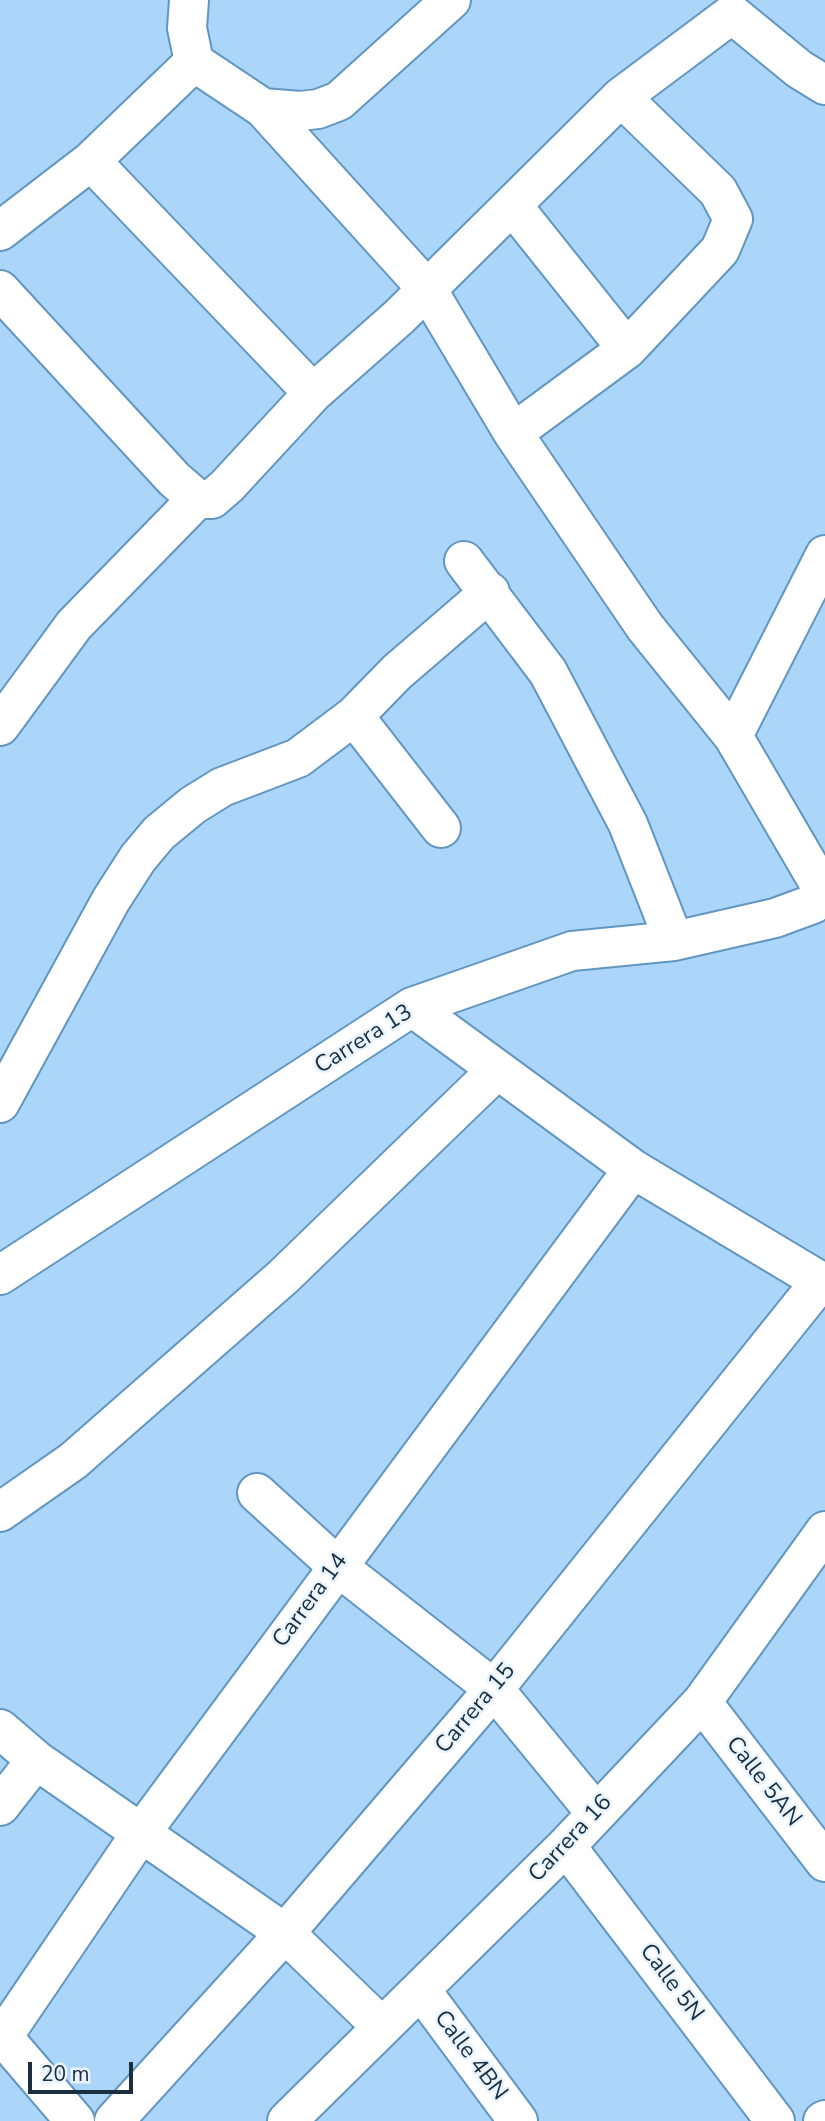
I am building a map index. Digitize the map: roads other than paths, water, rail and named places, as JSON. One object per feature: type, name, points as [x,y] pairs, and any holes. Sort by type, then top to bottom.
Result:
[{"type":"street","points":[[189,0],[187,28],[194,61],[263,108],[427,289],[513,433],[645,627],[733,736],[822,902]]},
{"type":"street","points":[[263,108],[300,111],[339,101],[452,0]]},
{"type":"street","points":[[0,726],[74,625],[197,499],[212,499],[227,486],[313,393],[427,289],[621,97],[732,13],[799,69],[825,85]]},
{"type":"street","points":[[0,230],[91,161],[194,61]]},
{"type":"street","points":[[513,433],[627,349],[720,250],[733,219],[718,191],[621,97]]},
{"type":"street","points":[[91,161],[313,393]]},
{"type":"street","points":[[512,205],[627,349]]},
{"type":"street","points":[[0,290],[197,499]]},
{"type":"street","points":[[733,736],[825,555]]},
{"type":"street","points":[[464,561],[548,672],[622,813],[674,941]]},
{"type":"street","points":[[0,1103],[111,900],[138,858],[159,833],[193,805],[222,788],[299,758],[354,716],[397,672],[490,592]]},
{"type":"street","points":[[354,716],[441,828]]},
{"type":"street","name":"Carrera 13","points":[[0,1275],[412,1007],[572,951],[674,941],[775,918],[822,902]]},
{"type":"street","points":[[412,1007],[633,1169],[822,1283]]},
{"type":"street","points":[[0,1512],[73,1461],[283,1277],[496,1071]]},
{"type":"street","name":"Carrera 14","points":[[2,2040],[141,1833],[633,1169]]},
{"type":"street","name":"Carrera 15","points":[[114,2121],[285,1933],[494,1689],[822,1283]]},
{"type":"street","points":[[257,1493],[337,1566],[494,1689],[595,1812]]},
{"type":"street","name":"Carrera 16","points":[[292,2119],[381,2026],[566,1846],[595,1812],[702,1702],[825,1531]]},
{"type":"street","name":"Calle 5AN","points":[[702,1702],[825,1862]]},
{"type":"street","points":[[0,1729],[36,1760],[285,1933],[381,2026]]},
{"type":"street","points":[[0,1805],[36,1760]]},
{"type":"street","name":"Calle 5N","points":[[566,1846],[775,2121]]},
{"type":"street","name":"Calle 4BN","points":[[421,1990],[518,2121]]},
{"type":"street","points":[[2,2040],[75,2121]]}]
